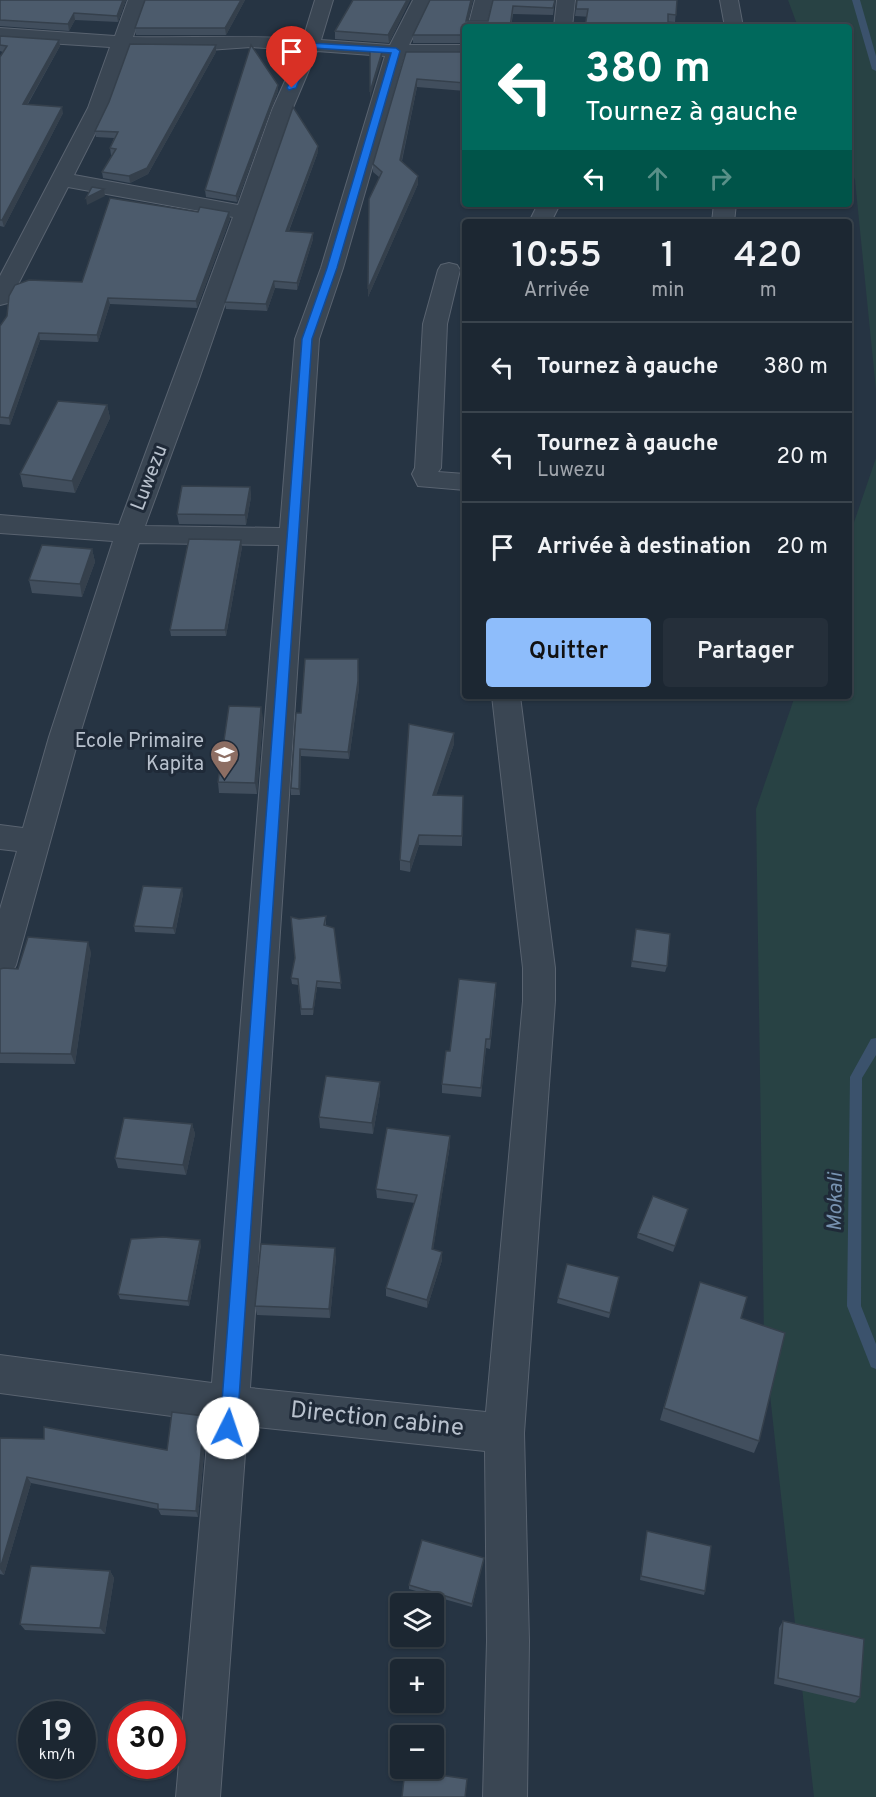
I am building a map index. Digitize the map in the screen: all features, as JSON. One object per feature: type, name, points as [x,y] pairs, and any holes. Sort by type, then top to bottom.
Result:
[{"type":"street","points":[[0,298],[98,108],[137,0]]},
{"type":"street","name":"Luwezu","points":[[0,965],[64,737],[129,534],[187,379],[282,110],[310,46],[324,0]]},
{"type":"street","points":[[198,1797],[230,1405],[307,339],[332,268],[396,51],[422,0]]},
{"type":"street","points":[[478,24],[484,0]]},
{"type":"street","points":[[563,24],[566,0]]},
{"type":"street","points":[[729,0],[733,24]]},
{"type":"street","points":[[0,34],[122,42],[208,44],[251,41],[396,51],[462,51]]},
{"type":"street","points":[[60,179],[245,213]]},
{"type":"street","points":[[449,270],[435,324],[428,468],[425,474],[427,480],[433,482],[462,482]]},
{"type":"street","points":[[0,524],[129,534],[293,537]]},
{"type":"street","points":[[505,1797],[508,1641],[504,1433],[540,1001],[539,968],[506,699]]},
{"type":"street","points":[[0,837],[35,842]]},
{"type":"street","name":"Direction cabine","points":[[0,1374],[230,1405],[504,1433]]},
{"type":"green space","points":[[788,0],[876,0],[876,390],[855,180],[852,172],[852,24],[797,24]]},
{"type":"green space","points":[[876,458],[876,1797],[814,1797],[764,1340],[756,809],[794,699],[852,699],[852,528]]},
{"type":"building","points":[[0,0],[123,0],[117,16],[74,13],[68,24],[0,20]]},
{"type":"building","points":[[145,0],[241,0],[225,28],[135,28]]},
{"type":"building","points":[[353,0],[407,0],[388,35],[335,31]]},
{"type":"building","points":[[430,0],[471,0],[466,21],[488,21],[493,0],[555,0],[553,8],[513,6],[510,24],[462,24],[462,35],[413,35]]},
{"type":"building","points":[[577,0],[677,0],[676,15],[668,14],[668,24],[586,24],[588,9],[576,9]]},
{"type":"building","points":[[0,36],[59,40],[23,104],[62,107],[2,220],[0,220],[0,57],[7,46],[0,45]]},
{"type":"building","points":[[130,44],[216,45],[147,168],[129,176],[102,172],[116,149],[110,148],[118,132],[95,131],[109,102]]},
{"type":"building","points":[[251,45],[278,85],[236,196],[205,190]]},
{"type":"building","points":[[370,51],[382,52],[370,92]]},
{"type":"building","points":[[406,52],[462,52],[462,83],[417,79],[400,160],[418,176],[368,289],[369,199],[382,172],[373,164]]},
{"type":"building","points":[[293,107],[318,146],[286,231],[313,233],[297,283],[274,281],[266,304],[225,302]]},
{"type":"building","points":[[92,187],[104,189],[86,198]]},
{"type":"building","points":[[110,198],[198,212],[200,207],[229,212],[196,301],[108,298],[97,335],[39,333],[9,418],[0,417],[0,326],[7,316],[9,296],[15,285],[29,280],[82,282]]},
{"type":"building","points":[[58,401],[107,405],[72,481],[20,474]]},
{"type":"building","points":[[182,486],[250,487],[245,515],[177,514]]},
{"type":"building","points":[[189,539],[241,540],[225,630],[170,630]]},
{"type":"building","points":[[42,545],[92,549],[80,584],[29,580]]},
{"type":"building","points":[[305,659],[358,659],[358,681],[348,752],[300,749],[299,789],[291,788],[296,713],[301,713]]},
{"type":"building","points":[[229,706],[261,707],[255,783],[218,782]]},
{"type":"building","points":[[409,724],[454,733],[433,795],[463,796],[462,836],[419,835],[410,862],[400,860]]},
{"type":"building","points":[[143,886],[182,888],[173,928],[134,926]]},
{"type":"building","points":[[326,916],[324,925],[334,928],[341,983],[317,981],[313,1009],[301,1009],[298,979],[291,978],[295,958],[291,917],[299,919]]},
{"type":"building","points":[[636,929],[670,934],[667,966],[632,961]]},
{"type":"building","points":[[28,937],[88,942],[71,1054],[0,1053],[0,969],[18,969]]},
{"type":"building","points":[[459,979],[496,983],[490,1039],[486,1039],[481,1088],[442,1084],[446,1051],[450,1051]]},
{"type":"building","points":[[326,1076],[380,1082],[372,1123],[319,1117]]},
{"type":"building","points":[[124,1118],[192,1124],[183,1165],[115,1158]]},
{"type":"building","points":[[387,1128],[450,1136],[432,1249],[442,1252],[427,1300],[386,1288],[417,1195],[376,1189]]},
{"type":"building","points":[[653,1196],[688,1209],[675,1246],[638,1233]]},
{"type":"building","points":[[163,1237],[200,1240],[188,1301],[118,1294],[131,1239]]},
{"type":"building","points":[[261,1244],[335,1248],[329,1309],[255,1306]]},
{"type":"building","points":[[567,1264],[619,1277],[610,1313],[558,1298]]},
{"type":"building","points":[[700,1282],[747,1297],[741,1318],[785,1333],[759,1441],[664,1408]]},
{"type":"building","points":[[172,1412],[204,1416],[196,1511],[158,1509],[158,1504],[27,1477],[0,1569],[0,1438],[44,1439],[44,1427],[167,1450]]},
{"type":"building","points":[[647,1531],[711,1546],[705,1591],[641,1576]]},
{"type":"building","points":[[422,1540],[484,1558],[472,1604],[444,1596],[444,1593],[436,1593],[409,1585]]},
{"type":"building","points":[[31,1566],[110,1571],[100,1628],[20,1624]]},
{"type":"building","points":[[783,1621],[864,1639],[860,1697],[778,1678]]},
{"type":"building","points":[[444,1776],[467,1779],[465,1797],[402,1797],[404,1779],[444,1779]]},
{"type":"waterway","name":"Mokali","points":[[856,0],[876,69]]},
{"type":"waterway","name":"Mokali","points":[[876,1043],[856,1077],[854,1306],[876,1362]]},
{"type":"place","name":"Ecole Primaire Kapita","points":[[225,780]]},
{"type":"route","points":[[228,1428],[267,916],[307,339],[332,268],[396,51],[310,46],[292,88]]}]
